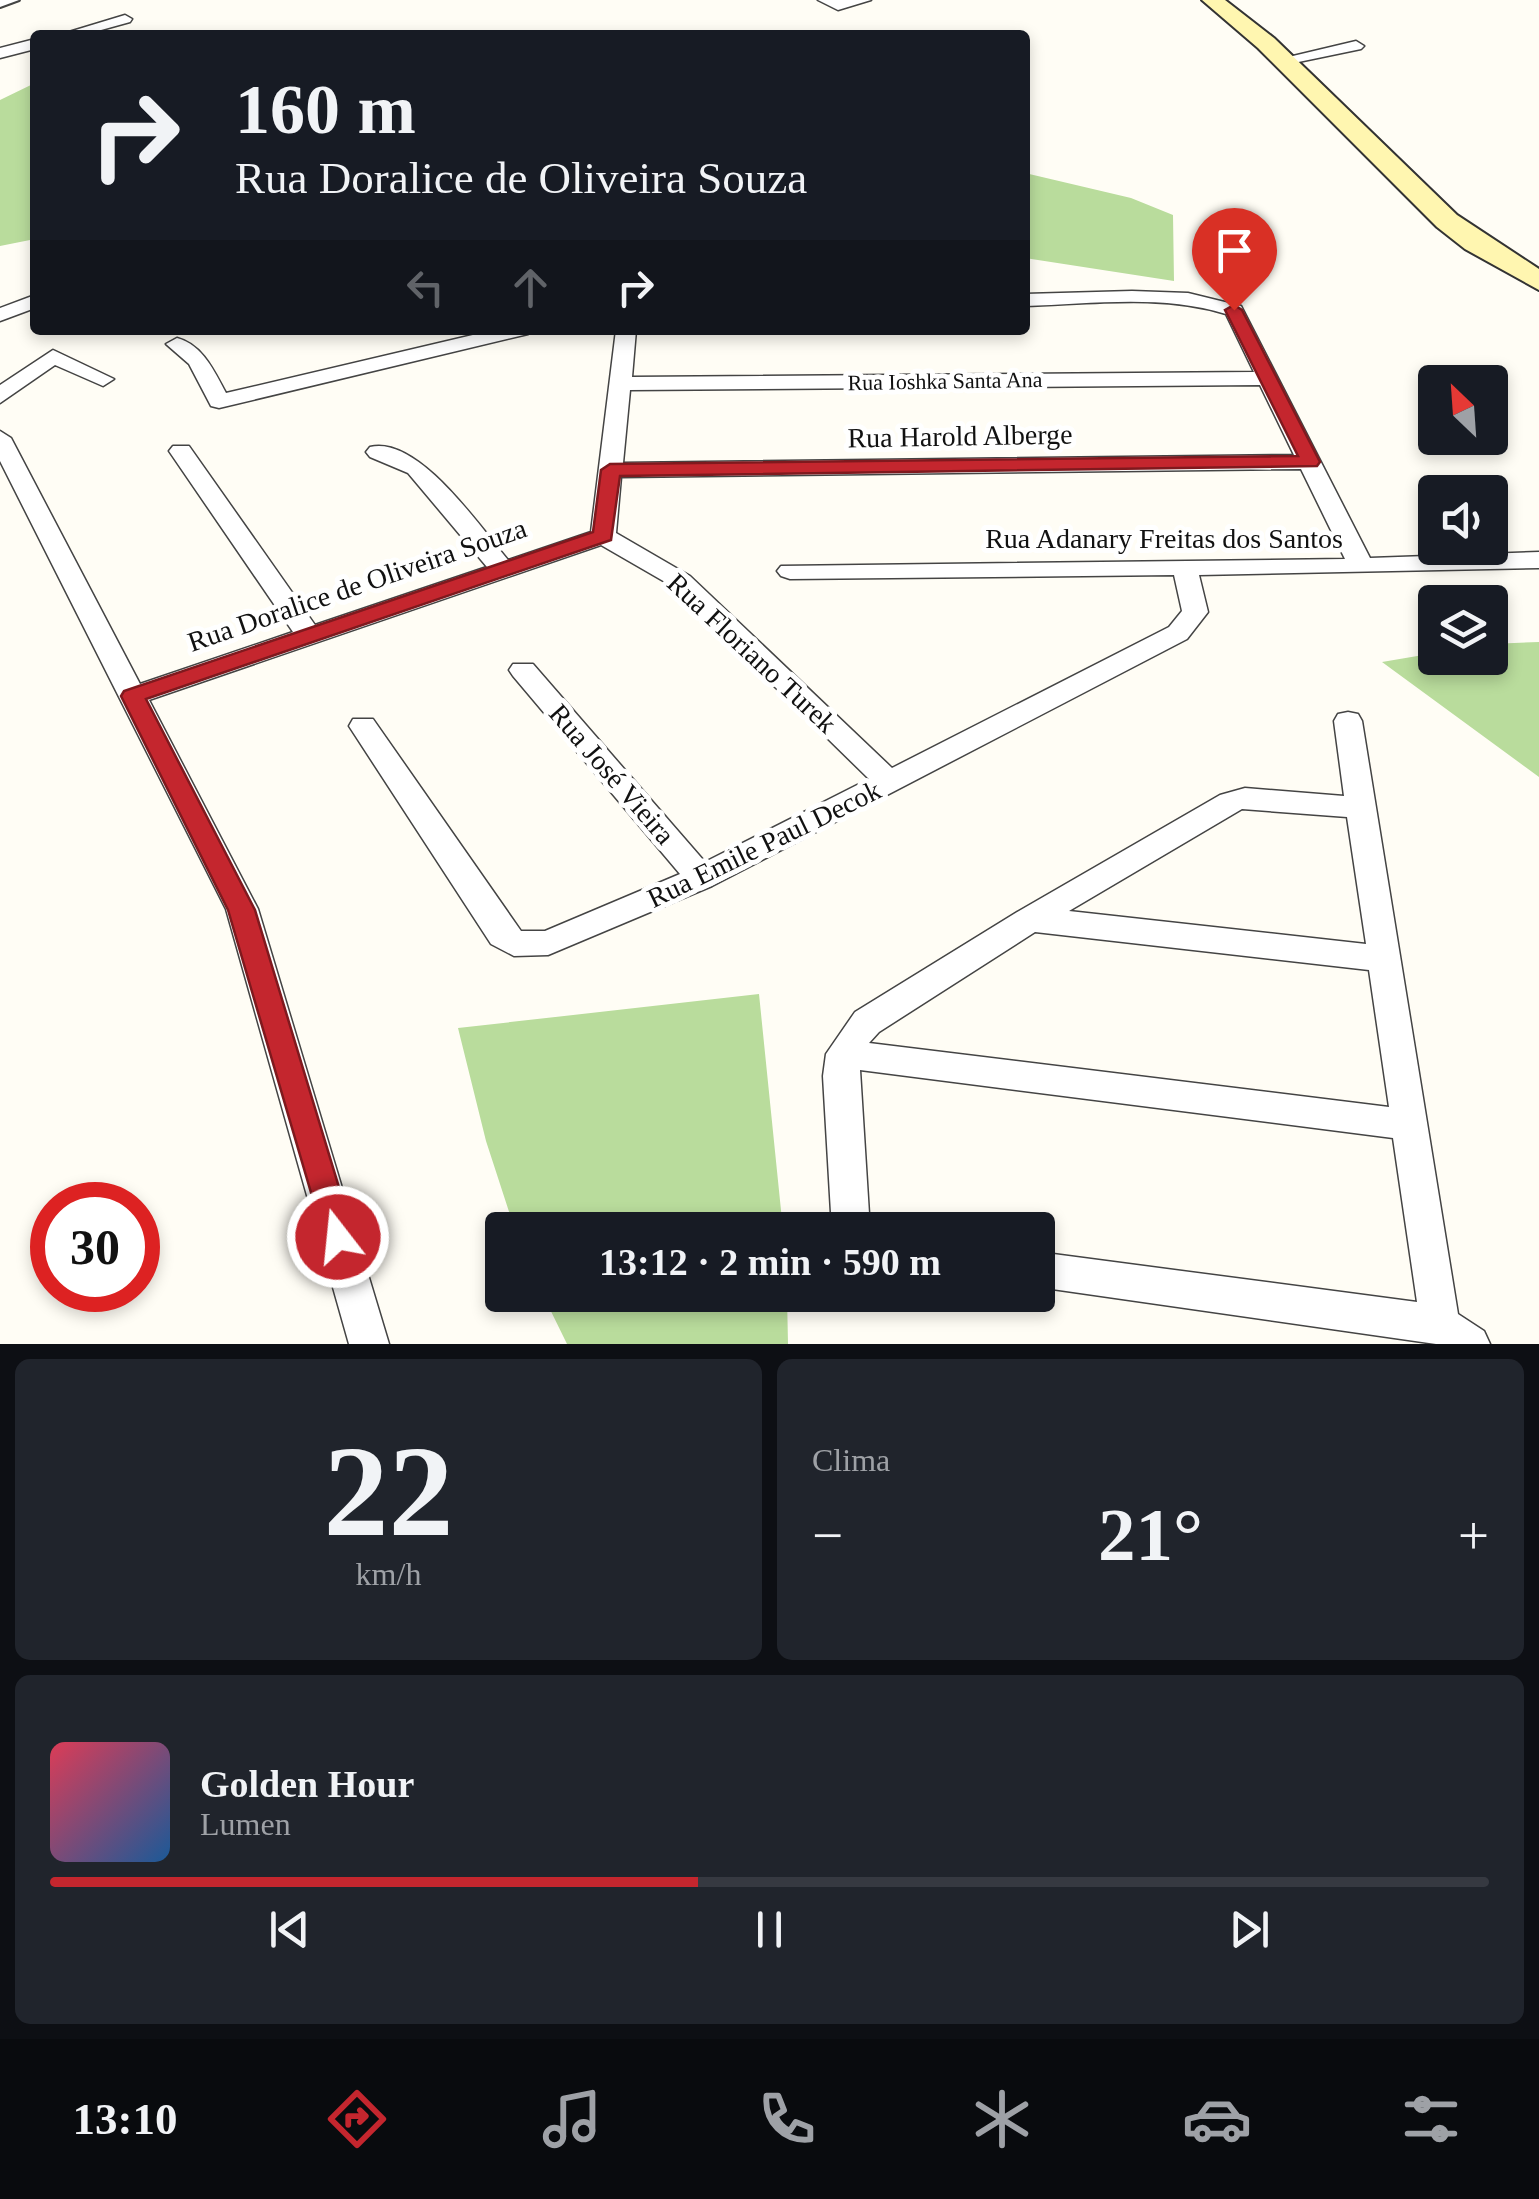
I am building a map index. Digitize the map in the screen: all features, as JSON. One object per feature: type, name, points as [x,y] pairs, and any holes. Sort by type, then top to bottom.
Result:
[{"type":"main road","points":[[1212,0],[1284,60],[1447,221],[1532,271]]},
{"type":"street","points":[[0,2],[10,0]]},
{"type":"street","points":[[825,0],[838,6],[864,0]]},
{"type":"street","points":[[83,30],[125,18]]},
{"type":"street","points":[[0,53],[30,45]]},
{"type":"street","points":[[1284,60],[1356,46]]},
{"type":"street","points":[[1030,300],[1156,300],[1225,307],[1239,315],[1361,566]]},
{"type":"street","points":[[0,315],[30,303]]},
{"type":"street","points":[[178,344],[198,361],[219,400],[499,335]]},
{"type":"street","points":[[603,536],[625,335]]},
{"type":"street","points":[[0,396],[53,356],[103,379]]},
{"type":"street","name":"Rua Ioshka Santa Ana","points":[[620,384],[1270,378]]},
{"type":"street","points":[[0,438],[242,910],[369,1344]]},
{"type":"street","points":[[181,450],[309,636]]},
{"type":"street","points":[[378,452],[416,468],[503,570]]},
{"type":"street","name":"Rua Harold Alberge","points":[[610,470],[1310,462]]},
{"type":"street","name":"Rua Doralice de Oliveira Souza","points":[[132,696],[603,536]]},
{"type":"street","name":"Rua Floriano Turek","points":[[603,536],[682,581],[890,783]]},
{"type":"street","name":"Rua Adanary Freitas dos Santos","points":[[790,571],[1361,566],[1539,560]]},
{"type":"street","name":"Rua Emile Paul Decok","points":[[363,726],[503,935],[514,944],[548,944],[701,878],[1178,633],[1195,612],[1185,568]]},
{"type":"street","name":"Rua José Vieira","points":[[523,670],[701,878]]},
{"type":"street","points":[[1055,1273],[1455,1334],[1410,1124],[1348,721]]},
{"type":"street","points":[[850,1212],[841,1076],[844,1054],[866,1022],[1231,802],[1245,798],[1362,808]]},
{"type":"street","points":[[1030,920],[1385,959]]},
{"type":"street","points":[[844,1054],[1410,1124]]},
{"type":"green space","points":[[30,85],[30,240],[0,246],[0,100]]},
{"type":"green space","points":[[1030,174],[1131,198],[1173,215],[1174,281],[1030,259]]},
{"type":"green space","points":[[1539,642],[1539,777],[1382,662],[1418,656],[1418,675],[1508,675],[1508,643]]},
{"type":"green space","points":[[759,994],[781,1212],[509,1212],[486,1141],[458,1028]]},
{"type":"green space","points":[[551,1312],[787,1312],[788,1344],[567,1344]]},
{"type":"route","points":[[338,1237],[242,910],[132,696],[603,536],[610,470],[1310,462],[1234,310]]}]
